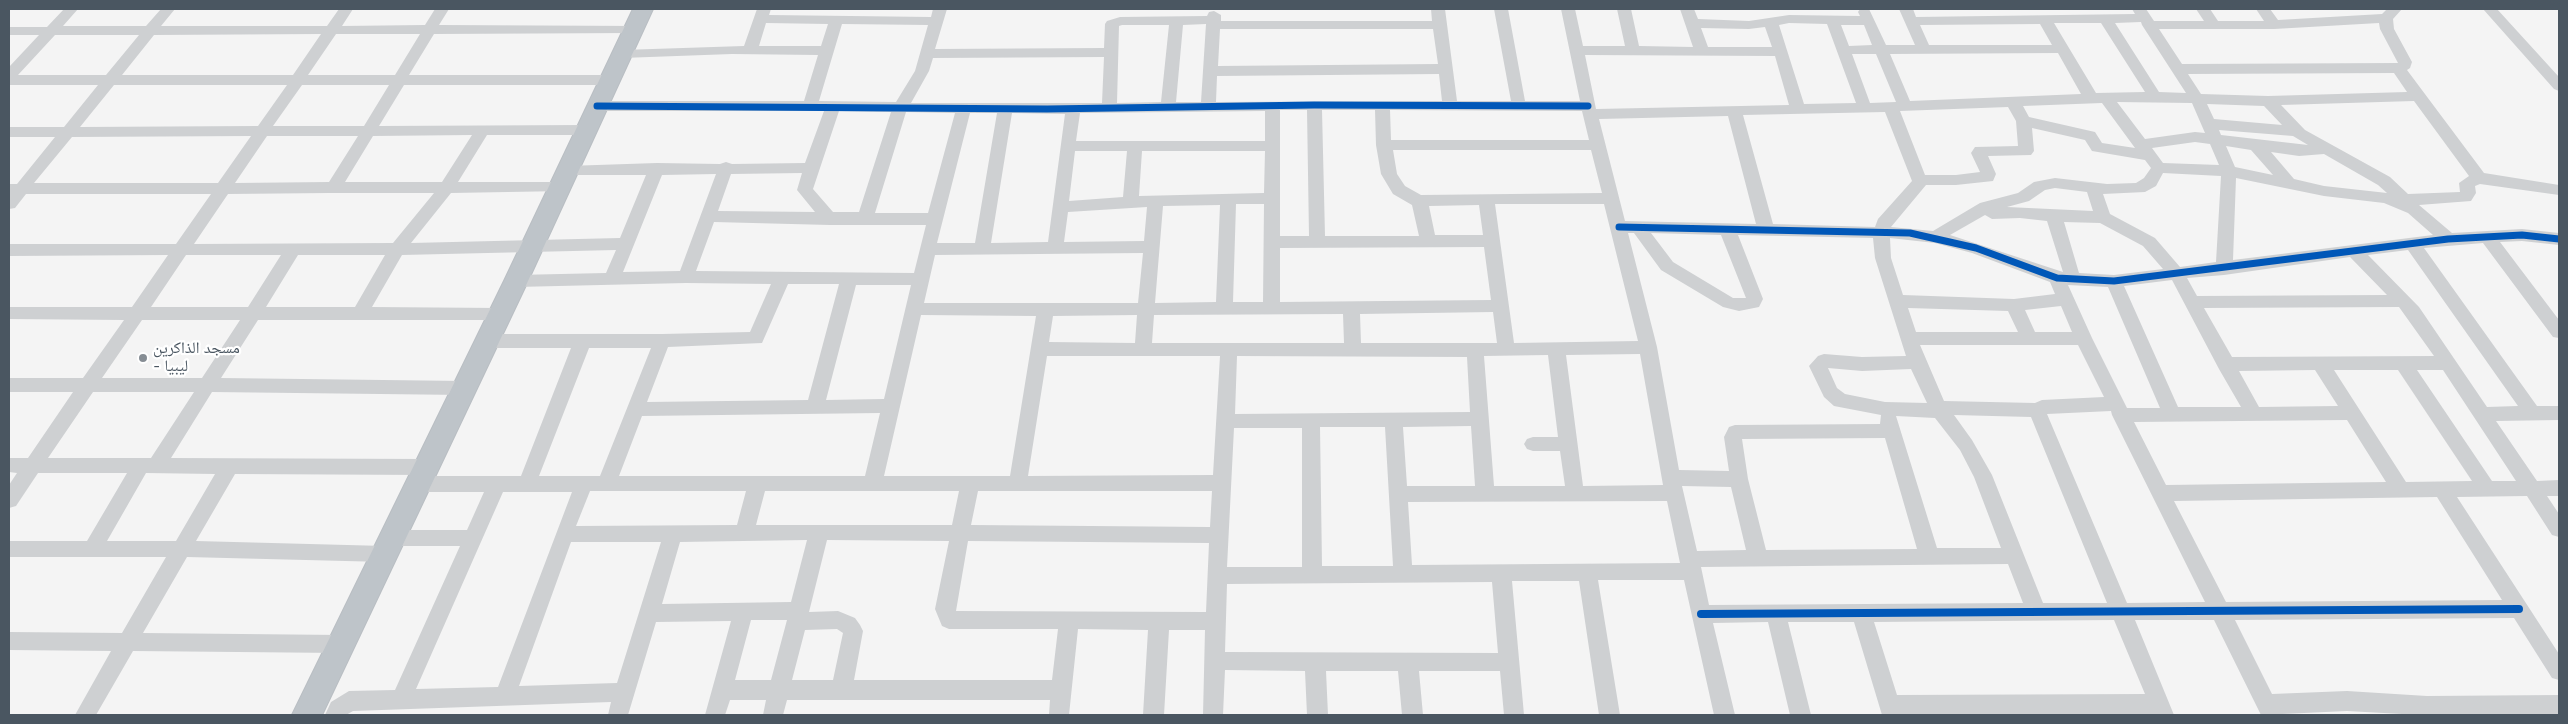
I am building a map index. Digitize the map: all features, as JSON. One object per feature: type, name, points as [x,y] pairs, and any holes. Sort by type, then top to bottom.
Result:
[{"type":"highway","points":[[308,715],[533,246],[638,19]]},
{"type":"street","points":[[9,78],[71,9]]},
{"type":"street","points":[[9,204],[15,189],[68,131],[168,9]]},
{"type":"street","points":[[9,500],[346,9]]},
{"type":"street","points":[[333,189],[442,9]]},
{"type":"street","points":[[1283,9],[1283,26]]},
{"type":"street","points":[[1344,9],[1345,25]]},
{"type":"street","points":[[1438,9],[1450,105]]},
{"type":"street","points":[[1502,9],[1518,106]]},
{"type":"street","points":[[1568,9],[1589,110],[1648,347],[1673,485],[1724,715]]},
{"type":"street","points":[[1624,9],[1633,50]]},
{"type":"street","points":[[1688,9],[1702,51]]},
{"type":"street","points":[[2203,9],[2214,25]]},
{"type":"street","points":[[2263,9],[2274,24]]},
{"type":"street","points":[[2490,9],[2559,86]]},
{"type":"street","points":[[750,50],[763,14],[836,21],[938,15],[917,81],[900,108],[865,219]]},
{"type":"street","points":[[1925,51],[1908,15],[2045,20],[2145,17],[2214,25],[2274,24],[2390,14],[2386,29],[2405,62],[2405,65],[2398,68],[2179,69]]},
{"type":"street","points":[[1693,23],[1749,25],[1770,22],[1832,20],[1866,15],[1883,50],[1920,180],[1918,186],[1889,217],[1881,231],[1883,258],[1917,362],[1940,409],[1966,445],[1984,475],[2036,612]]},
{"type":"street","points":[[2145,17],[2198,100],[2229,171],[2224,269]]},
{"type":"street","points":[[1208,107],[1214,18]]},
{"type":"street","points":[[1109,109],[1111,27],[1115,22],[1214,18],[1283,26],[1440,24]]},
{"type":"street","points":[[9,31],[428,31],[638,19]]},
{"type":"street","points":[[2106,19],[2155,97]]},
{"type":"street","points":[[1832,20],[1865,108]]},
{"type":"street","points":[[1935,236],[1990,206],[2023,197],[2034,189],[2047,184],[2094,188],[2139,188],[2150,182],[2150,156],[2098,98],[2063,50],[2045,20]]},
{"type":"street","points":[[810,107],[836,21]]},
{"type":"street","points":[[1168,108],[1176,21]]},
{"type":"street","points":[[1770,22],[1798,108]]},
{"type":"street","points":[[622,54],[750,50],[827,51]]},
{"type":"street","points":[[1576,50],[1780,52]]},
{"type":"street","points":[[1843,50],[2063,50]]},
{"type":"street","points":[[927,54],[1111,52]]},
{"type":"street","points":[[2398,68],[2479,178]]},
{"type":"street","points":[[1210,71],[1446,69]]},
{"type":"street","points":[[9,78],[610,80]]},
{"type":"street","points":[[597,106],[1109,109],[1314,104],[1518,106],[1589,110],[1734,110],[1898,107],[2098,98],[2155,97],[2268,101],[2417,96]]},
{"type":"street","points":[[2268,101],[2296,131],[2384,181],[2448,239]]},
{"type":"street","points":[[1920,180],[1956,180],[1988,176],[1980,152],[2026,151],[2024,121],[2013,102]]},
{"type":"street","points":[[1314,104],[1317,243]]},
{"type":"street","points":[[1382,105],[1384,145],[1391,181],[1399,190],[1418,200],[1611,198]]},
{"type":"street","points":[[1271,308],[1273,106]]},
{"type":"street","points":[[830,219],[805,190],[810,168],[833,107]]},
{"type":"street","points":[[873,482],[935,219],[964,107]]},
{"type":"street","points":[[982,248],[1005,108]]},
{"type":"street","points":[[1055,248],[1073,109]]},
{"type":"street","points":[[1734,110],[1766,230]]},
{"type":"street","points":[[2024,121],[2090,136],[2097,147],[2288,182],[2324,191],[2386,198],[2410,205],[2465,197],[2468,193],[2467,183],[2479,178],[2559,190]]},
{"type":"street","points":[[360,314],[396,249],[447,187],[483,130]]},
{"type":"street","points":[[9,132],[586,130]]},
{"type":"street","points":[[2150,156],[2185,137],[2212,131],[2296,131]]},
{"type":"street","points":[[2212,131],[2255,144],[2299,151],[2325,149]]},
{"type":"street","points":[[2255,144],[2288,182]]},
{"type":"street","points":[[1384,145],[1598,145]]},
{"type":"street","points":[[1069,146],[1272,146]]},
{"type":"street","points":[[1131,202],[1135,146]]},
{"type":"street","points":[[15,189],[447,187],[563,179],[657,168],[810,168]]},
{"type":"street","points":[[612,279],[657,168]]},
{"type":"street","points":[[686,277],[726,168]]},
{"type":"street","points":[[2094,188],[2103,217]]},
{"type":"street","points":[[1060,207],[1154,201],[1273,198]]},
{"type":"street","points":[[1224,308],[1228,199]]},
{"type":"street","points":[[1486,199],[1506,349]]},
{"type":"street","points":[[1418,200],[1422,209],[1428,241]]},
{"type":"street","points":[[1143,348],[1154,201]]},
{"type":"street","points":[[1973,214],[2020,212],[2054,216],[2103,217],[2149,242],[2177,274],[2254,414]]},
{"type":"street","points":[[708,216],[935,219]]},
{"type":"street","points":[[2054,216],[2065,279],[2065,299],[2269,709],[2347,701],[2430,710],[2523,710],[2559,705]]},
{"type":"street","points":[[1619,227],[1881,231],[1935,236],[2065,279],[2114,281],[2224,269],[2353,250],[2448,239],[2522,235],[2559,239]]},
{"type":"street","points":[[1638,228],[1667,266],[1729,303],[1739,305],[1753,304],[1756,301],[1727,230]]},
{"type":"street","points":[[2487,237],[2559,332]]},
{"type":"street","points":[[1272,242],[1491,241]]},
{"type":"street","points":[[9,250],[396,249],[626,244]]},
{"type":"street","points":[[2413,244],[2532,413]]},
{"type":"street","points":[[928,249],[1151,247]]},
{"type":"street","points":[[92,549],[206,385],[293,250]]},
{"type":"street","points":[[2353,250],[2404,301],[2448,363],[2559,529]]},
{"type":"street","points":[[516,281],[686,277],[921,279]]},
{"type":"street","points":[[487,341],[582,342],[756,338],[782,278]]},
{"type":"street","points":[[816,407],[850,278]]},
{"type":"street","points":[[2114,281],[2132,327],[2172,414]]},
{"type":"street","points":[[1897,301],[2014,305],[2065,299]]},
{"type":"street","points":[[2193,302],[2404,301]]},
{"type":"street","points":[[2014,305],[2030,340]]},
{"type":"street","points":[[914,309],[1045,310],[1499,306]]},
{"type":"street","points":[[1351,307],[1352,350]]},
{"type":"street","points":[[1018,482],[1045,310]]},
{"type":"street","points":[[9,313],[500,314]]},
{"type":"street","points":[[1908,339],[2030,340],[2083,338]]},
{"type":"street","points":[[607,483],[662,341]]},
{"type":"street","points":[[526,484],[582,342]]},
{"type":"street","points":[[1039,349],[1475,350],[1648,347]]},
{"type":"street","points":[[1213,715],[1217,576],[1229,348]]},
{"type":"street","points":[[1556,349],[1567,444],[1575,493]]},
{"type":"street","points":[[1475,350],[1478,419],[1485,493]]},
{"type":"street","points":[[1917,362],[1862,364],[1824,361],[1818,366],[1834,398],[1885,409],[2038,410],[2042,407],[2172,414],[2351,413]]},
{"type":"street","points":[[2225,364],[2320,362],[2448,363]]},
{"type":"street","points":[[2320,362],[2400,491]]},
{"type":"street","points":[[2403,363],[2488,490]]},
{"type":"street","points":[[9,385],[464,388]]},
{"type":"street","points":[[636,409],[891,406]]},
{"type":"street","points":[[1885,409],[1930,558]]},
{"type":"street","points":[[1861,612],[1891,710],[2162,710],[2038,410]]},
{"type":"street","points":[[2481,414],[2559,413]]},
{"type":"street","points":[[1224,421],[1478,419]]},
{"type":"street","points":[[1311,420],[1312,575]]},
{"type":"street","points":[[1394,420],[1403,574]]},
{"type":"street","points":[[1758,558],[1739,478],[1733,437],[1735,432],[1891,431]]},
{"type":"street","points":[[1533,444],[1567,444]]},
{"type":"street","points":[[9,465],[229,467],[422,476],[497,484],[1222,483]]},
{"type":"street","points":[[85,715],[229,467]]},
{"type":"street","points":[[1399,494],[1575,493],[1739,478]]},
{"type":"street","points":[[970,482],[945,609],[949,620],[1217,621]]},
{"type":"street","points":[[744,533],[758,483]]},
{"type":"street","points":[[401,699],[497,484]]},
{"type":"street","points":[[505,696],[564,533],[584,484]]},
{"type":"street","points":[[2161,493],[2443,491],[2559,488]]},
{"type":"street","points":[[2443,491],[2559,671]]},
{"type":"street","points":[[773,715],[819,532]]},
{"type":"street","points":[[564,533],[588,535],[961,532],[1220,536]]},
{"type":"street","points":[[618,715],[672,534]]},
{"type":"street","points":[[9,548],[181,549],[389,546],[474,538]]},
{"type":"street","points":[[1217,576],[1587,572],[1691,565],[1758,558],[2016,556]]},
{"type":"street","points":[[1587,572],[1610,715]]},
{"type":"street","points":[[1501,574],[1514,715]]},
{"type":"street","points":[[1701,614],[2519,609]]},
{"type":"street","points":[[715,715],[743,612]]},
{"type":"street","points":[[649,613],[743,612],[838,620],[848,624],[853,631],[842,690]]},
{"type":"street","points":[[1776,613],[1800,715]]},
{"type":"street","points":[[1059,715],[1069,620]]},
{"type":"street","points":[[1153,715],[1159,620]]},
{"type":"street","points":[[9,641],[128,640],[341,644]]},
{"type":"street","points":[[1216,661],[1508,662]]},
{"type":"street","points":[[1315,661],[1317,715]]},
{"type":"street","points":[[1408,662],[1412,715]]},
{"type":"street","points":[[722,690],[1062,690]]},
{"type":"street","points":[[335,715],[338,709],[349,701],[625,692]]},
{"type":"cycle path","points":[[597,106],[708,105],[1047,109],[1314,105],[1588,106]]},
{"type":"cycle path","points":[[1619,227],[1910,233],[1935,237],[1976,248],[2057,278],[2114,281],[2448,239],[2522,235],[2559,239]]},
{"type":"cycle path","points":[[1701,614],[2519,609]]},
{"type":"place","name":"مسجد الذاكرين - ليبيا","points":[[143,358]]}]
